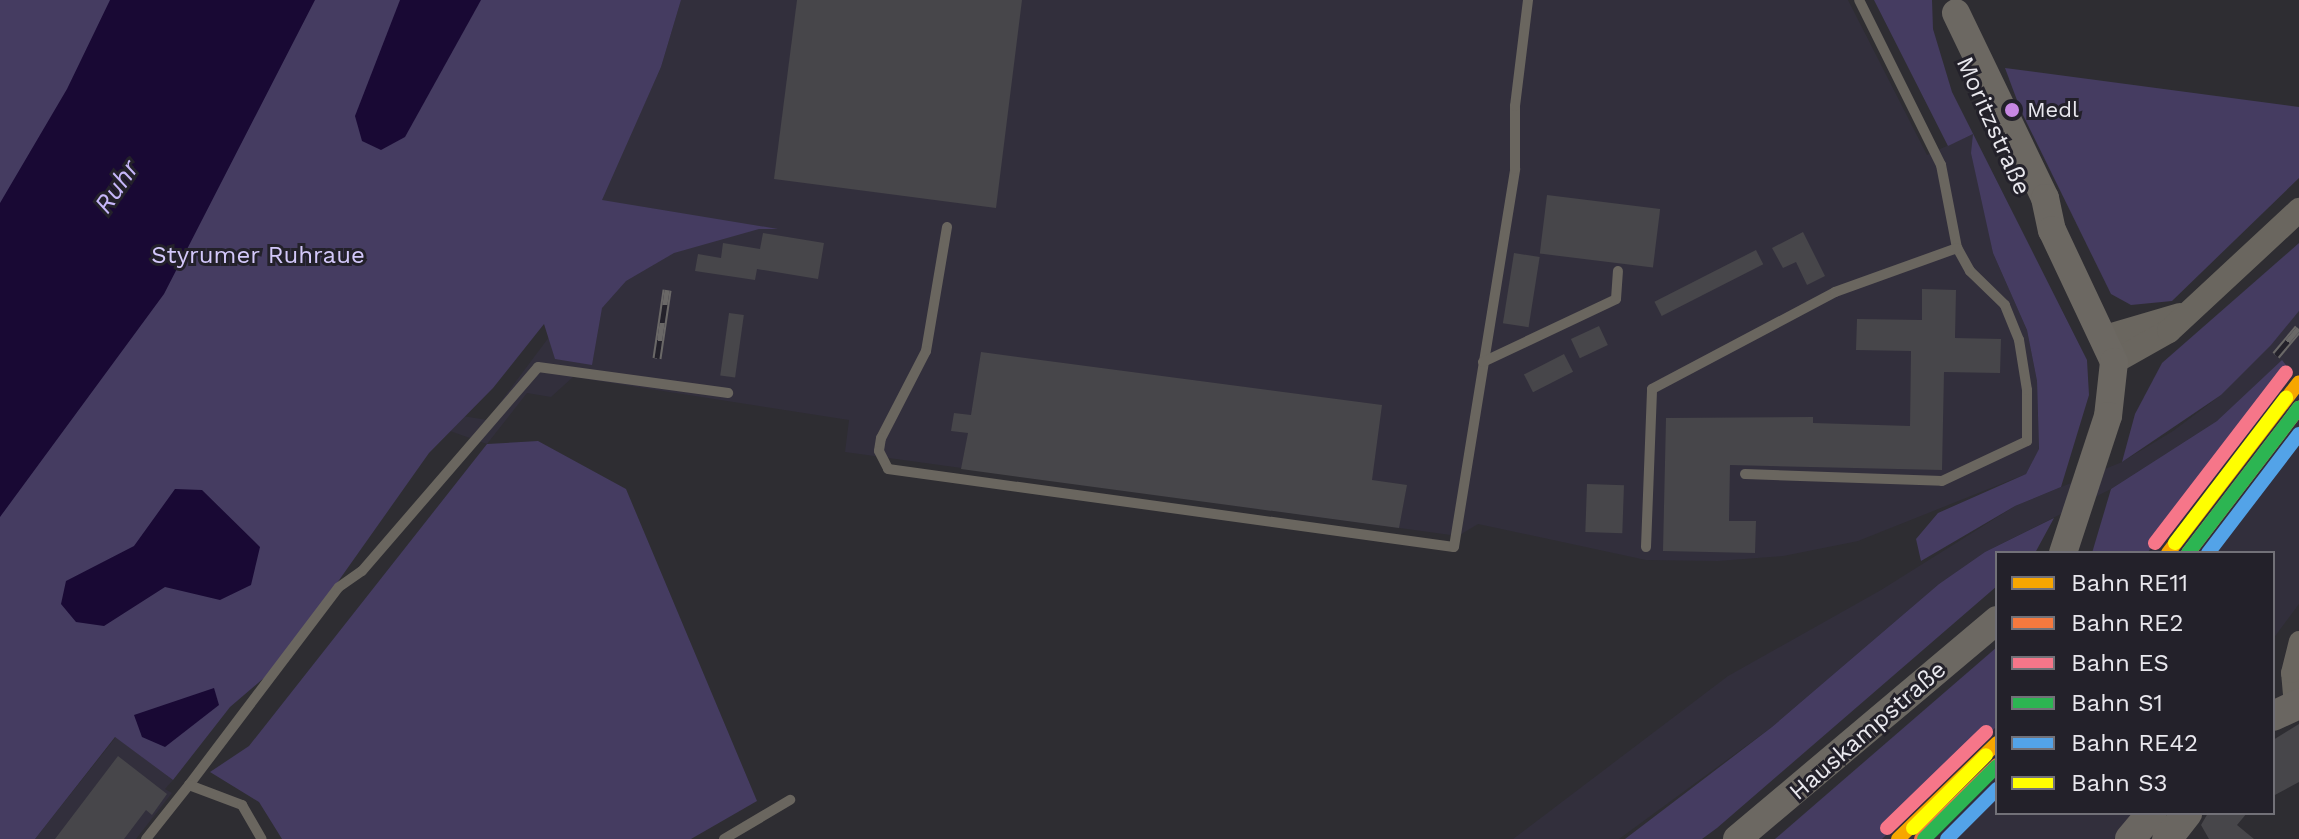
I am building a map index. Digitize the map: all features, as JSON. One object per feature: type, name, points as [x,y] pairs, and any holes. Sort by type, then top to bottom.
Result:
[{"type":"main road","name":"Moritzstraße","points":[[1955,7],[1955,42],[1973,94],[2029,206],[2052,230],[2110,350]]},
{"type":"main road","points":[[2064,551],[2077,519],[2108,416],[2110,350]]},
{"type":"main road","name":"Hauskampstraße","points":[[1737,839],[1995,622]]},
{"type":"main road","points":[[2130,839],[2172,827]]},
{"type":"street","points":[[2110,350],[2169,331],[2182,314],[2299,210]]},
{"type":"street","points":[[2289,708],[2291,673],[2299,641]]},
{"type":"lane","points":[[947,227],[926,351],[881,438],[881,458],[895,472],[1454,547],[1515,169],[1515,106],[1528,0]]},
{"type":"lane","points":[[1745,474],[1942,481],[2027,441],[2027,390],[2019,340],[2005,305],[1970,271],[1957,248],[1941,165],[1859,0]]},
{"type":"lane","points":[[1646,547],[1652,389],[1835,292],[1957,248]]},
{"type":"lane","points":[[1483,362],[1616,299],[1618,271]]},
{"type":"lane","points":[[146,839],[339,587],[372,559],[538,367],[728,393]]},
{"type":"lane","points":[[189,785],[242,805],[262,839]]},
{"type":"lane","points":[[724,839],[790,800]]},
{"type":"shaded area","points":[[681,0],[1848,0],[1927,155],[1973,134],[1993,253],[2027,330],[2037,381],[2039,450],[2026,474],[1858,541],[1783,556],[1718,561],[1646,560],[1478,524],[1458,536],[845,452],[849,420],[573,377],[551,397],[527,393],[487,444],[447,430],[463,416],[487,420],[549,337],[545,323],[661,67]]},
{"type":"shaded area","points":[[2299,311],[2299,604],[2275,636],[2275,551],[2149,551],[2292,373],[2111,489],[1985,552],[1939,584],[1772,727],[1619,839],[1513,839],[1728,676],[1881,590],[2015,506],[2122,462],[2173,431],[2221,395]]},
{"type":"shaded area","points":[[1995,698],[1995,815],[2133,815],[2114,839],[1824,839]]},
{"type":"shaded area","points":[[116,737],[173,780],[165,789],[172,793],[136,839],[35,839]]},
{"type":"green space","name":"Styrumer Ruhraue","points":[[0,0],[681,0],[661,67],[602,200],[778,229],[759,229],[674,253],[626,281],[602,308],[592,365],[555,359],[544,324],[493,388],[429,453],[279,665],[230,707],[173,780],[115,737],[35,839],[0,839]]},
{"type":"green space","points":[[1874,0],[1932,0],[1933,29],[1952,92],[2087,360],[2089,395],[2061,487],[2015,506],[1921,561],[1916,539],[1938,513],[2026,474],[2039,449],[2037,381],[2027,330],[1993,253],[1971,153],[1973,134],[1948,146]]},
{"type":"green space","points":[[2005,68],[2299,107],[2299,178],[2172,301],[2131,305],[2111,294],[2021,111]]},
{"type":"green space","points":[[2299,243],[2299,311],[2271,345],[2221,395],[2122,462],[2135,414],[2162,363]]},
{"type":"green space","points":[[2282,360],[2292,373],[2149,551],[2093,551],[2111,489],[2217,421]]},
{"type":"green space","points":[[538,441],[626,489],[757,801],[691,839],[282,839],[259,802],[210,772],[249,746],[487,444]]},
{"type":"green space","points":[[2054,518],[2036,551],[1995,551],[1995,588],[1717,828],[1702,839],[1625,839],[1772,727],[1939,584],[1985,552]]},
{"type":"green space","points":[[1995,649],[1995,728],[1882,839],[1775,839]]},
{"type":"water","name":"Ruhr","points":[[110,0],[315,0],[164,294],[0,517],[0,203],[67,89]]},
{"type":"water","points":[[400,0],[481,0],[405,137],[381,150],[362,141],[355,116]]},
{"type":"water","points":[[175,489],[202,490],[260,547],[251,585],[220,600],[165,587],[104,626],[76,622],[61,604],[66,581],[134,546]]},
{"type":"water","points":[[214,688],[219,705],[165,747],[142,737],[134,715]]},
{"type":"building","points":[[797,0],[1022,0],[996,208],[774,179]]},
{"type":"building","points":[[1547,195],[1660,209],[1653,267],[1540,254]]},
{"type":"building","points":[[1803,232],[1825,276],[1807,285],[1796,262],[1783,268],[1772,248]]},
{"type":"building","points":[[763,233],[824,243],[818,279],[757,269],[755,280],[695,271],[698,254],[721,258],[723,243],[760,249]]},
{"type":"building","points":[[1756,250],[1763,264],[1662,316],[1654,302]]},
{"type":"building","points":[[1514,253],[1540,257],[1529,327],[1503,323]]},
{"type":"building","points":[[1922,289],[1956,290],[1955,338],[2001,339],[2000,373],[1944,372],[1942,470],[1730,465],[1729,521],[1756,521],[1755,553],[1663,551],[1666,418],[1813,417],[1813,423],[1910,426],[1911,351],[1856,350],[1857,319],[1922,320]]},
{"type":"building","points":[[729,313],[744,315],[735,377],[720,375]]},
{"type":"building","points":[[1599,326],[1608,345],[1580,358],[1571,339]]},
{"type":"building","points":[[981,352],[1382,405],[1372,480],[1407,485],[1399,528],[961,469],[968,433],[951,431],[954,413],[971,415]]},
{"type":"building","points":[[1564,354],[1573,372],[1533,392],[1524,374]]},
{"type":"building","points":[[1587,484],[1624,485],[1622,533],[1585,532]]},
{"type":"building","points":[[2299,724],[2299,782],[2275,795],[2275,739]]},
{"type":"building","points":[[118,756],[167,794],[152,815],[146,810],[124,839],[55,839]]},
{"type":"building","points":[[2207,815],[2245,815],[2237,825],[2254,839],[2209,839],[2201,825]]},
{"type":"railway","points":[[657,358],[667,290]]},
{"type":"railway","points":[[2276,355],[2299,328]]},
{"type":"rail line","name":"ES","points":[[2155,543],[2286,372]]},
{"type":"rail line","name":"RE11","points":[[2170,551],[2299,382]]},
{"type":"rail line","name":"S3","points":[[2175,543],[2286,398]]},
{"type":"rail line","name":"RE2","points":[[2190,551],[2299,408]]},
{"type":"rail line","name":"S1","points":[[2190,551],[2299,408]]},
{"type":"rail line","name":"RE42","points":[[2210,551],[2299,434]]},
{"type":"rail line","name":"ES","points":[[1887,828],[1986,732]]},
{"type":"rail line","name":"RE11","points":[[1898,839],[1995,745]]},
{"type":"rail line","name":"S3","points":[[1913,828],[1986,755]]},
{"type":"rail line","name":"RE2","points":[[1921,839],[1995,767]]},
{"type":"rail line","name":"S1","points":[[1924,839],[1995,768]]},
{"type":"rail line","name":"RE42","points":[[1947,839],[1995,791]]},
{"type":"place","name":"Medl","points":[[2012,110]]}]
